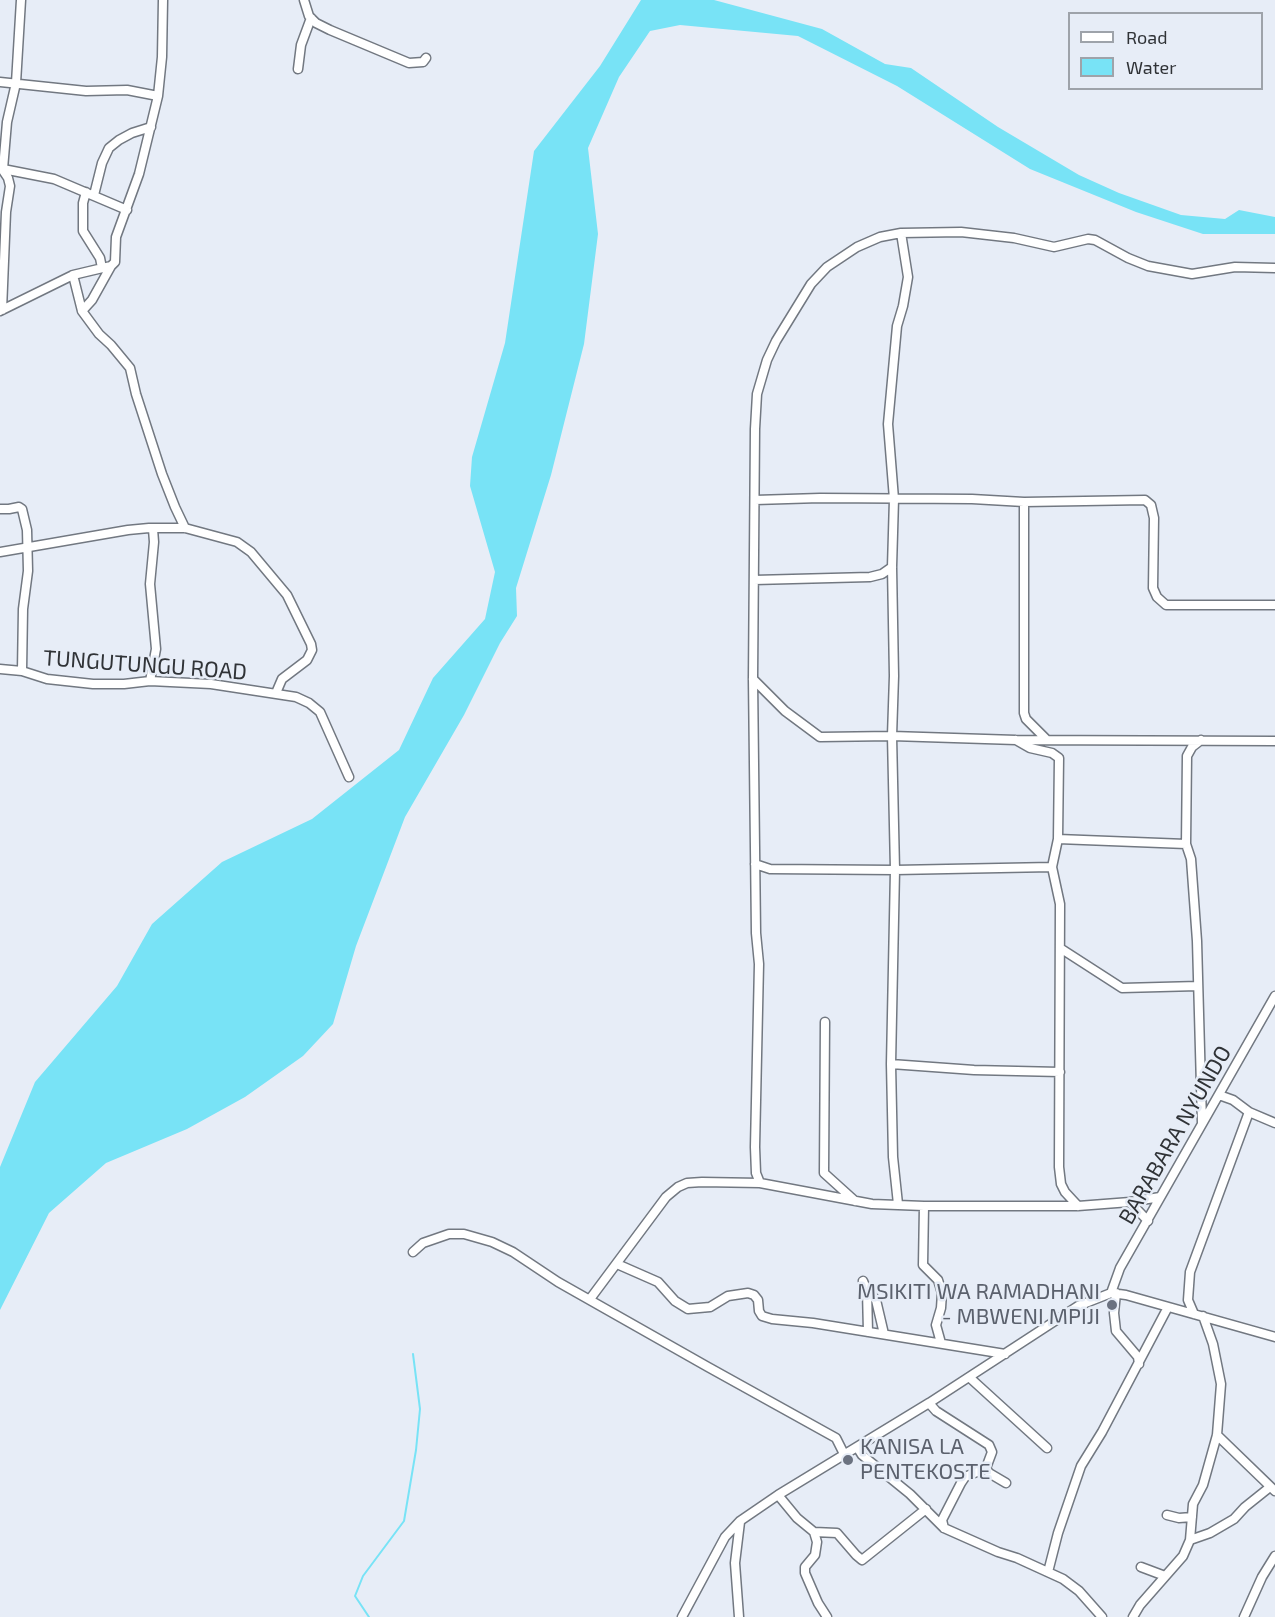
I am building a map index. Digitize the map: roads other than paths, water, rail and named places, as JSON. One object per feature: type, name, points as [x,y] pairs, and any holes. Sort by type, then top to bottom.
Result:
[{"type":"street","points":[[21,0],[16,83],[6,122],[1,169],[8,178],[10,186],[6,212],[1,310],[72,275],[107,267],[115,262],[118,230],[139,174],[158,96],[162,57],[163,0]]},
{"type":"street","points":[[304,0],[309,16],[330,30],[396,58],[419,63],[426,58]]},
{"type":"street","points":[[298,69],[301,45],[311,18]]},
{"type":"street","points":[[0,82],[86,91],[127,90],[158,96]]},
{"type":"street","points":[[107,267],[83,231],[83,203],[90,194],[109,148],[125,136],[151,127]]},
{"type":"street","points":[[1,169],[54,179],[126,210]]},
{"type":"street","points":[[760,1184],[756,1173],[755,1147],[759,964],[756,933],[753,679],[755,429],[757,394],[767,360],[776,341],[811,284],[827,267],[880,237],[901,233],[961,232],[1011,238],[1054,247],[1088,239],[1095,240],[1148,266],[1192,274],[1235,267],[1275,268]]},
{"type":"street","points":[[898,1204],[893,1157],[891,1064],[895,870],[892,736],[894,499],[888,424],[897,326],[908,277],[901,233]]},
{"type":"street","points":[[82,310],[92,300],[107,267]]},
{"type":"street","points":[[72,275],[82,310],[99,334],[130,368],[162,474],[185,528]]},
{"type":"street","points":[[755,500],[820,498],[972,499],[1024,502],[1137,500],[1149,502],[1153,508],[1154,518],[1153,588],[1157,597],[1166,605],[1275,605]]},
{"type":"street","points":[[1024,502],[1024,713],[1026,719],[1047,740]]},
{"type":"street","points":[[0,508],[19,507],[22,509],[27,530],[22,671]]},
{"type":"street","points":[[0,552],[128,530],[185,528],[228,539],[245,547],[287,595],[311,644],[310,655],[282,679],[276,693]]},
{"type":"street","points":[[150,681],[156,649],[150,584],[153,529]]},
{"type":"street","points":[[754,580],[870,577],[882,574],[892,567]]},
{"type":"street","name":"TUNGUTUNGU ROAD","points":[[0,669],[22,671],[47,680],[93,684],[150,681],[212,684],[296,697],[309,703],[320,712],[349,777]]},
{"type":"street","points":[[753,679],[785,711],[820,737],[1275,741]]},
{"type":"street","points":[[1016,740],[1030,748],[1048,751],[1059,758],[1058,839],[1052,867],[1060,904],[1061,1184],[1078,1206]]},
{"type":"street","points":[[1202,740],[1192,747],[1187,756],[1186,844],[1191,859],[1197,941],[1202,1123]]},
{"type":"street","points":[[1058,839],[1186,844]]},
{"type":"street","points":[[755,864],[770,869],[895,870],[1052,867]]},
{"type":"street","points":[[1060,948],[1122,988],[1198,986]]},
{"type":"street","name":"BARABARA NYUNDO","points":[[1139,1364],[1138,1357],[1116,1331],[1113,1293],[1120,1268],[1275,996]]},
{"type":"street","points":[[825,1022],[824,1173],[855,1201]]},
{"type":"street","points":[[891,1064],[974,1070],[1060,1072]]},
{"type":"street","points":[[1219,1095],[1275,1123]]},
{"type":"street","points":[[1133,1617],[1140,1605],[1183,1556],[1190,1540],[1193,1504],[1203,1485],[1217,1435],[1221,1384],[1213,1344],[1188,1300],[1190,1272],[1249,1112]]},
{"type":"street","points":[[590,1299],[666,1197],[687,1183],[760,1184],[872,1204],[924,1206],[1078,1206],[1160,1197]]},
{"type":"street","points":[[1130,1202],[1148,1221]]},
{"type":"street","points":[[924,1206],[923,1266],[938,1280],[942,1293],[936,1325],[941,1343]]},
{"type":"street","points":[[413,1252],[423,1243],[449,1234],[464,1234],[507,1249],[558,1282],[836,1438],[844,1454]]},
{"type":"street","points":[[617,1264],[658,1282],[675,1301],[688,1309],[710,1307],[728,1296],[748,1293],[754,1295],[758,1300],[762,1316],[772,1319],[884,1334],[1005,1354]]},
{"type":"street","points":[[863,1281],[867,1291],[868,1332]]},
{"type":"street","points":[[867,1291],[876,1300],[884,1334]]},
{"type":"street","points":[[682,1617],[725,1537],[740,1521],[778,1495],[929,1403],[1078,1306],[1113,1293],[1275,1337]]},
{"type":"street","points":[[1048,1572],[1058,1533],[1081,1466],[1102,1432],[1168,1307]]},
{"type":"street","points":[[969,1377],[1047,1448]]},
{"type":"street","points":[[929,1403],[936,1411],[989,1445],[992,1452],[986,1468],[965,1477],[961,1483],[942,1520],[944,1528]]},
{"type":"street","points":[[1190,1540],[1228,1523],[1273,1489],[1217,1435]]},
{"type":"street","points":[[857,1447],[862,1455],[910,1494],[944,1528],[1063,1579],[1079,1591],[1102,1617]]},
{"type":"street","points":[[986,1468],[989,1473],[1006,1483]]},
{"type":"street","points":[[778,1495],[797,1518],[814,1532],[817,1542],[815,1556],[805,1567],[805,1573],[827,1617]]},
{"type":"street","points":[[814,1532],[837,1533],[862,1560],[926,1509]]},
{"type":"street","points":[[1167,1515],[1179,1518],[1192,1517]]},
{"type":"street","points":[[740,1521],[735,1563],[740,1617]]},
{"type":"street","points":[[1245,1617],[1275,1556]]},
{"type":"street","points":[[1141,1567],[1165,1576]]},
{"type":"water","points":[[641,0],[714,0],[822,29],[885,64],[911,68],[998,127],[1079,175],[1119,193],[1181,215],[1225,219],[1239,210],[1275,217],[1275,234],[1203,234],[1136,212],[1030,169],[897,86],[798,36],[680,25],[650,31],[619,77],[588,148],[598,234],[584,344],[551,475],[516,588],[517,616],[500,643],[464,715],[405,817],[356,946],[333,1024],[303,1056],[245,1097],[187,1129],[106,1163],[49,1213],[0,1310],[0,1167],[35,1082],[117,986],[152,924],[222,862],[312,819],[399,750],[433,678],[485,619],[495,572],[470,486],[472,457],[505,343],[534,151],[600,66]]},
{"type":"waterway","points":[[369,1617],[355,1596],[363,1576],[404,1521],[416,1450],[420,1409],[413,1354]]},
{"type":"place","name":"MSIKITI WA RAMADHANI - MBWENI MPIJI","points":[[1112,1305]]},
{"type":"place","name":"KANISA LA PENTEKOSTE","points":[[848,1460]]}]
